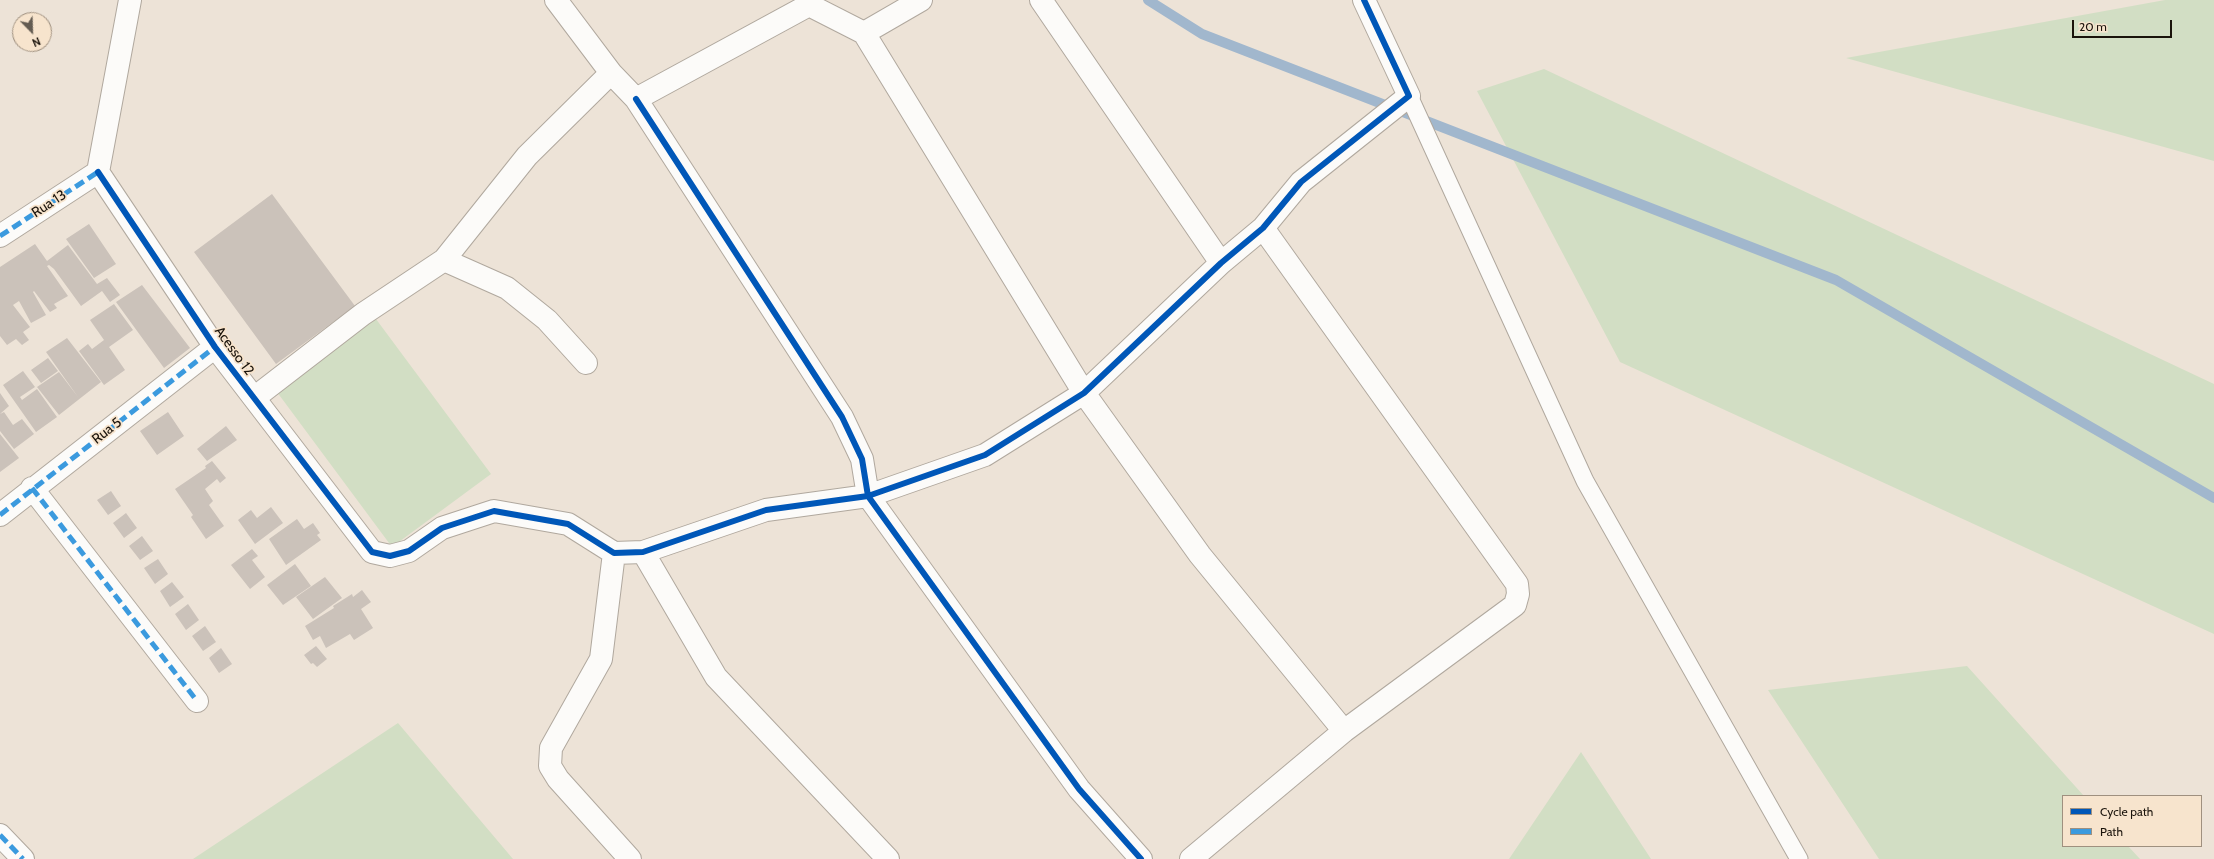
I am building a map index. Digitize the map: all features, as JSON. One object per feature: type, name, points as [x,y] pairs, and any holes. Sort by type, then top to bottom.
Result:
[{"type":"street","points":[[98,172],[130,0]]},
{"type":"street","points":[[556,0],[611,73],[636,99],[842,417],[862,459],[868,496],[1079,789],[1141,859]]},
{"type":"street","points":[[864,33],[921,0]]},
{"type":"street","points":[[1041,0],[1221,263]]},
{"type":"street","points":[[630,859],[558,779],[550,766],[551,748],[601,659],[614,553],[643,552],[766,510],[868,496],[985,455],[1084,393],[1221,263],[1263,228],[1300,182],[1409,96],[1364,0]]},
{"type":"street","points":[[636,99],[806,2],[864,33],[1084,393],[1200,555],[1344,731]]},
{"type":"street","points":[[254,398],[363,314],[444,260],[527,156],[611,73]]},
{"type":"street","name":"Rua 13","points":[[0,236],[98,172]]},
{"type":"street","name":"Acesso 12","points":[[98,172],[215,347],[359,538],[372,552],[390,556],[409,551],[442,528],[494,510],[568,524],[614,553]]},
{"type":"street","points":[[1192,859],[1344,731],[1515,605],[1517,589],[1516,584],[1263,228]]},
{"type":"street","points":[[444,260],[506,288],[547,320],[586,363]]},
{"type":"street","name":"Rua 5","points":[[0,515],[32,488],[215,347]]},
{"type":"street","points":[[32,488],[197,701]]},
{"type":"street","points":[[643,552],[716,677],[888,859]]},
{"type":"street","points":[[0,835],[23,859]]},
{"type":"lane","points":[[1409,96],[1585,480],[1799,859]]},
{"type":"green space","points":[[2165,0],[2214,0],[2214,161],[1846,58]]},
{"type":"green space","points":[[1544,69],[2214,384],[2214,634],[1620,362],[1477,91]]},
{"type":"green space","points":[[373,315],[491,474],[392,547],[274,388]]},
{"type":"green space","points":[[1967,666],[2083,795],[2062,795],[2062,847],[2129,847],[2140,859],[1879,859],[1768,690]]},
{"type":"green space","points":[[398,723],[513,859],[193,859]]},
{"type":"green space","points":[[1581,752],[1651,859],[1509,859]]},
{"type":"building","points":[[272,194],[355,306],[276,364],[194,252]]},
{"type":"building","points":[[89,224],[116,264],[94,278],[66,239]]},
{"type":"building","points":[[35,244],[47,261],[68,245],[97,284],[107,278],[120,295],[110,302],[102,291],[81,306],[54,269],[49,265],[47,266],[68,296],[54,304],[57,308],[50,312],[34,291],[33,292],[46,315],[31,323],[19,301],[13,305],[30,327],[23,332],[29,340],[22,345],[16,339],[7,345],[0,336],[0,267]]},
{"type":"building","points":[[142,285],[190,348],[164,368],[116,302]]},
{"type":"building","points":[[114,304],[133,330],[109,347],[125,370],[104,385],[79,351],[88,344],[92,349],[104,340],[90,320]]},
{"type":"building","points":[[67,338],[101,382],[59,415],[37,387],[59,372],[78,397],[46,352]]},
{"type":"building","points":[[48,358],[58,371],[41,383],[31,370]]},
{"type":"building","points":[[23,371],[35,387],[20,397],[22,400],[37,389],[57,417],[36,432],[3,385]]},
{"type":"building","points":[[0,393],[9,406],[0,414]]},
{"type":"building","points":[[4,412],[13,425],[22,419],[34,434],[14,449],[0,431],[0,414]]},
{"type":"building","points":[[168,412],[184,436],[157,455],[140,431]]},
{"type":"building","points":[[226,426],[237,440],[207,461],[197,449]]},
{"type":"building","points":[[0,434],[19,458],[0,472]]},
{"type":"building","points":[[212,461],[226,478],[220,483],[217,479],[205,489],[213,501],[209,505],[224,526],[206,539],[191,517],[193,515],[175,489],[206,468],[205,466]]},
{"type":"building","points":[[111,491],[121,506],[108,515],[97,500]]},
{"type":"building","points":[[271,507],[283,523],[255,544],[238,520],[251,510],[257,518]]},
{"type":"building","points":[[126,513],[137,528],[124,538],[113,523]]},
{"type":"building","points":[[297,519],[304,529],[313,523],[320,533],[317,535],[321,540],[286,565],[269,539]]},
{"type":"building","points":[[142,536],[153,551],[140,560],[129,546]]},
{"type":"building","points":[[252,549],[258,556],[252,560],[265,577],[250,589],[231,565]]},
{"type":"building","points":[[158,559],[168,574],[155,584],[144,568]]},
{"type":"building","points":[[295,564],[311,586],[283,605],[267,585]]},
{"type":"building","points":[[325,577],[342,598],[313,619],[296,597]]},
{"type":"building","points":[[172,582],[184,597],[170,607],[160,591]]},
{"type":"building","points":[[362,590],[371,602],[361,609],[373,628],[354,640],[350,634],[326,648],[320,636],[313,640],[305,626],[334,608],[333,606],[352,594],[353,597]]},
{"type":"building","points":[[188,604],[199,620],[186,630],[175,614]]},
{"type":"building","points":[[205,626],[216,642],[203,651],[192,636]]},
{"type":"building","points":[[316,646],[327,659],[317,667],[313,663],[311,664],[304,655]]},
{"type":"building","points":[[221,648],[232,664],[219,673],[209,658]]},
{"type":"waterway","points":[[1148,0],[1202,34],[1836,280],[2214,498]]},
{"type":"marked path","points":[[0,236],[98,172]]},
{"type":"marked path","points":[[0,515],[215,347]]},
{"type":"marked path","points":[[32,488],[197,701]]},
{"type":"marked path","points":[[0,835],[23,859]]},
{"type":"cycle path","points":[[98,172],[215,347],[372,552],[390,556],[409,551],[442,528],[494,511],[568,524],[614,553],[643,552],[766,510],[868,496],[985,455],[1084,393],[1221,263],[1263,228],[1301,182],[1409,96],[1364,0]]},
{"type":"cycle path","points":[[636,99],[842,417],[862,459],[868,496],[1079,789],[1141,859]]}]
